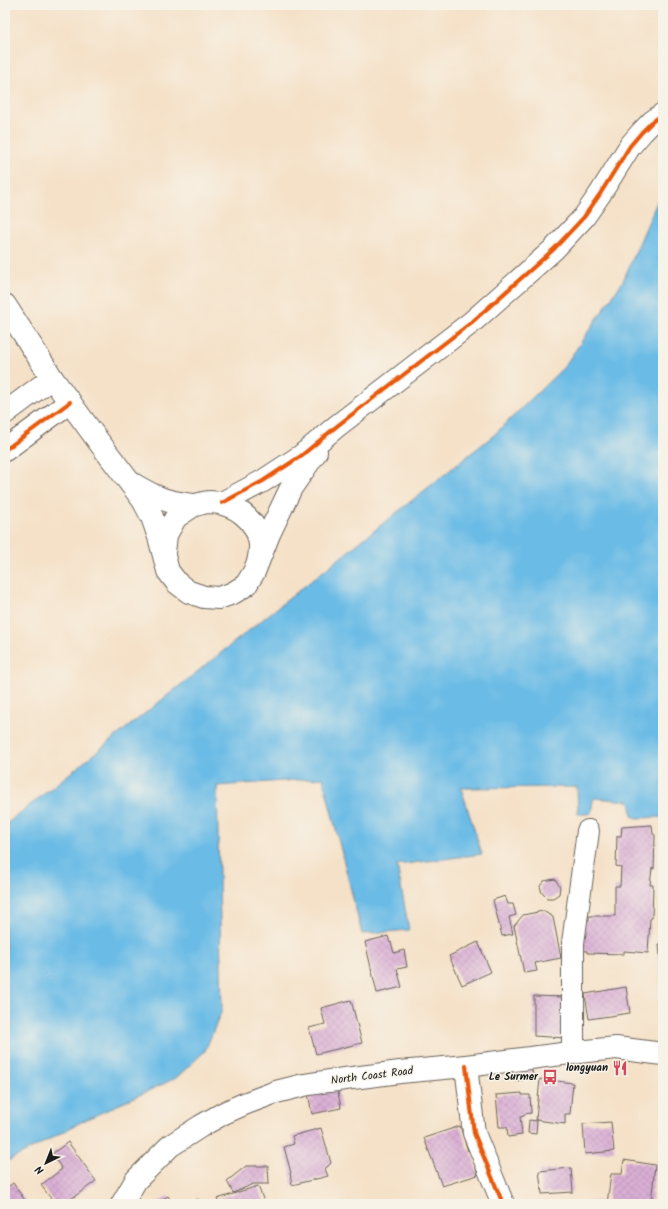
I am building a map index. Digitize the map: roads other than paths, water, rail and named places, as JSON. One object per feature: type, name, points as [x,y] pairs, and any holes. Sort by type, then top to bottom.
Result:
[{"type":"street","points":[[222,503],[263,482],[301,456],[337,426],[472,322],[554,249],[584,217],[630,146],[652,122],[663,114]]},
{"type":"street","points":[[5,305],[52,378],[143,500],[152,517],[168,571],[177,583],[189,592],[204,598],[219,598],[233,593],[246,585],[254,572],[291,488],[320,446],[337,426]]},
{"type":"street","points":[[5,413],[52,378]]},
{"type":"street","points":[[5,450],[70,402]]},
{"type":"street","points":[[131,483],[151,494],[172,501],[194,505]]},
{"type":"street","points":[[164,556],[166,535],[176,517],[194,505],[208,502],[222,503],[236,508],[247,517],[256,530],[260,544],[260,558]]},
{"type":"street","points":[[573,1053],[573,943],[588,831]]},
{"type":"street","name":"North Coast Road","points":[[122,1204],[136,1180],[170,1146],[201,1126],[244,1104],[276,1092],[304,1085],[400,1072],[466,1066],[616,1048],[663,1054]]},
{"type":"street","points":[[466,1066],[474,1133],[503,1204]]},
{"type":"water","points":[[663,188],[663,817],[638,818],[632,816],[631,804],[629,801],[595,798],[593,800],[591,813],[578,814],[577,787],[461,788],[482,854],[397,865],[409,930],[362,934],[323,778],[217,786],[222,1010],[205,1051],[176,1078],[81,1122],[5,1162],[5,825],[494,435],[564,367],[623,281]]},
{"type":"place","name":"longyuan","points":[[620,1068]]},
{"type":"place","name":"Le Surmer","points":[[550,1077]]}]
